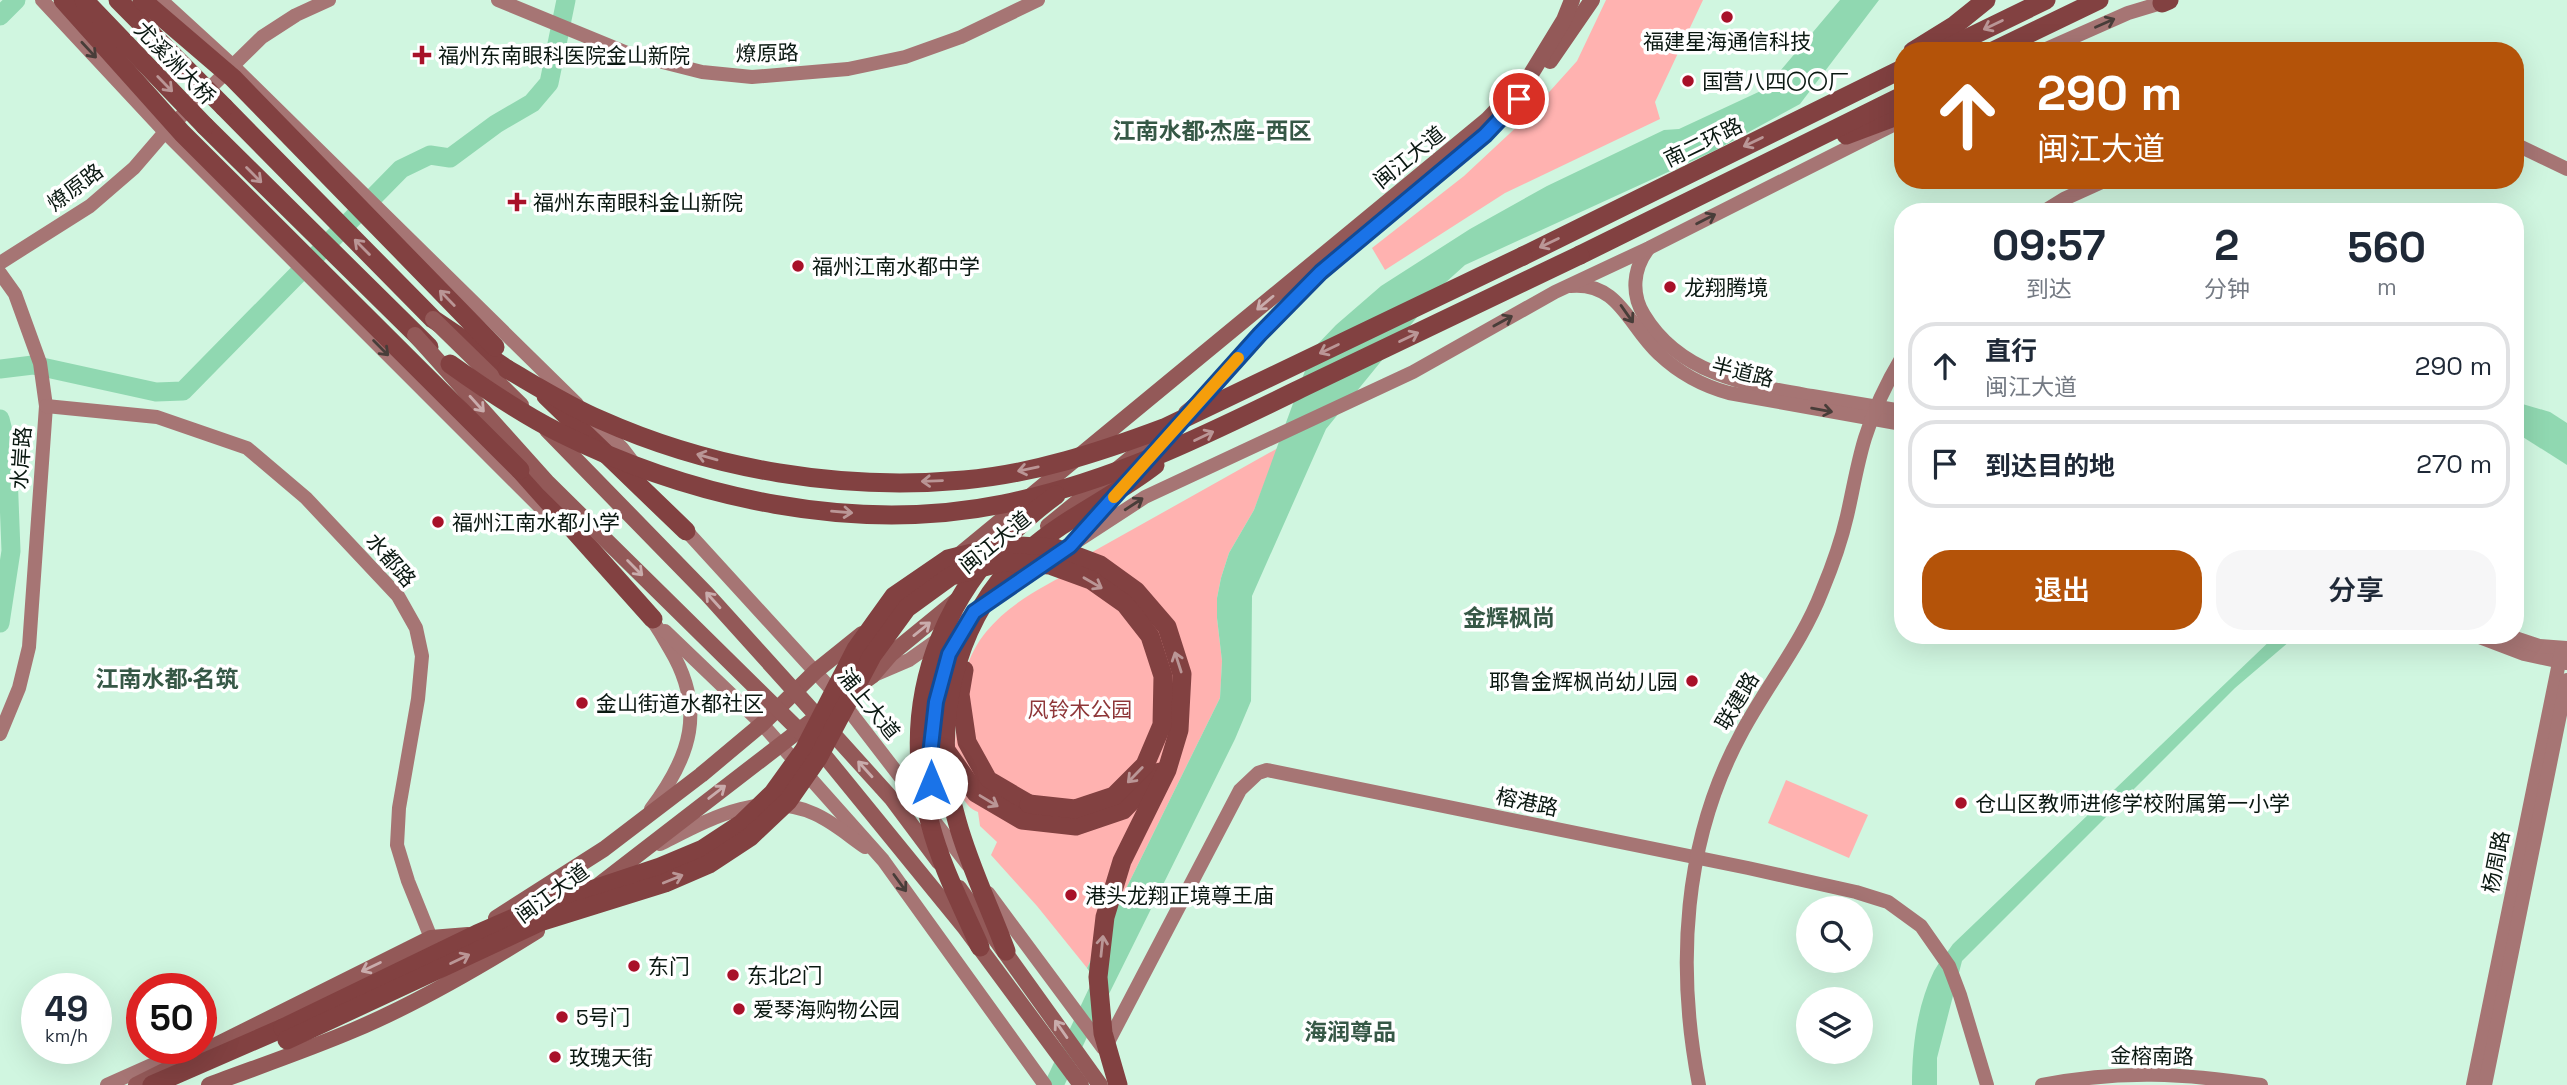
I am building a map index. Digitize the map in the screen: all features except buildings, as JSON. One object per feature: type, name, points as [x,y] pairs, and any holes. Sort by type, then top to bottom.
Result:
[{"type":"highway","points":[[63,0],[183,133],[520,470],[653,619]]},
{"type":"highway","name":"尤溪洲大桥","points":[[84,0],[205,126],[415,335],[498,398],[591,448],[678,480],[774,504],[887,514],[1001,505],[1080,484],[1171,452]]},
{"type":"highway","name":"尤溪洲大桥","points":[[118,0],[433,319],[507,369],[601,420],[710,458],[777,472],[885,483],[964,480],[1013,472],[1120,445],[1164,428]]},
{"type":"highway","points":[[142,0],[233,79],[495,347],[686,531]]},
{"type":"highway","points":[[1928,42],[1955,25],[1986,0]]},
{"type":"highway","points":[[1960,42],[2046,0]]},
{"type":"highway","points":[[2012,42],[2099,0]]},
{"type":"highway","points":[[1782,128],[1894,60]]},
{"type":"highway","name":"南二环路","points":[[1164,428],[1524,256],[1894,73]]},
{"type":"highway","points":[[1006,951],[957,822],[944,749],[946,718],[955,670],[972,622],[1002,578],[1025,554],[1049,532],[1140,477],[1171,452],[1894,100]]},
{"type":"highway","points":[[1791,150],[1894,117]]},
{"type":"highway","points":[[979,947],[943,863],[930,822],[923,786],[920,748],[922,714],[934,653],[962,593],[1004,539],[1035,511],[1069,486],[1164,428]]},
{"type":"highway","points":[[185,1085],[477,934],[537,908],[660,867],[703,849],[741,824],[774,793],[804,750],[856,649],[894,596],[948,559],[1004,545],[1055,548],[1100,565],[1136,591],[1167,627],[1182,674],[1179,730],[1167,770],[1122,861],[1105,917],[1098,977],[1104,1033],[1118,1085]]},
{"type":"highway","points":[[152,1085],[285,1034],[540,922],[665,883],[709,864],[750,837],[788,801],[818,758],[872,656],[907,608],[951,576],[1002,562],[1050,565],[1091,580],[1125,604],[1150,636],[1163,676],[1161,725],[1145,765],[1114,796],[1075,809],[1029,804],[989,780],[967,742],[960,694],[972,622]]},
{"type":"highway","points":[[934,653],[934,698],[946,749],[976,793],[1022,820],[1076,826],[1123,810],[1159,774],[1179,730]]},
{"type":"main road","points":[[42,0],[165,132],[653,619],[762,724],[883,860],[1045,1085]]},
{"type":"main road","name":"浦上大道","points":[[161,0],[232,65],[622,448],[686,531],[841,700],[1065,994],[1128,1085]]},
{"type":"main road","points":[[232,65],[278,26],[329,0]]},
{"type":"main road","name":"燎原路","points":[[498,0],[619,51],[702,72],[752,77],[866,66],[905,57],[961,37],[1038,0]]},
{"type":"main road","name":"闽江大道","points":[[136,1085],[431,938],[467,935],[562,877],[642,821],[762,724],[816,671],[1487,120],[1531,74],[1564,20],[1572,0]]},
{"type":"main road","name":"闽江大道","points":[[209,1085],[352,1031],[466,975],[504,952],[546,926],[872,676],[891,654],[1198,403],[1321,272],[1485,135],[1536,80],[1592,0]]},
{"type":"main road","points":[[2063,42],[2129,13],[2168,1]]},
{"type":"main road","name":"燎原路","points":[[0,263],[90,206],[134,168],[165,132],[232,65]]},
{"type":"main road","points":[[872,676],[909,660],[972,622],[1070,546],[1145,497],[1413,372],[1569,286],[1894,125]]},
{"type":"main road","points":[[2524,148],[2567,169]]},
{"type":"main road","points":[[2058,203],[2086,189]]},
{"type":"main road","name":"半道路","points":[[1649,248],[1640,261],[1636,274],[1635,290],[1639,305],[1659,335],[1686,359],[1713,373],[1752,385],[1874,412],[1894,421]]},
{"type":"main road","name":"水岸路","points":[[0,273],[15,295],[37,356],[45,387],[46,407],[29,647],[19,688],[0,734]]},
{"type":"main road","name":"半道路","points":[[1569,286],[1591,288],[1616,300],[1652,348],[1675,368],[1700,383],[1729,393],[1874,412],[1894,411]]},
{"type":"main road","points":[[433,319],[564,447],[707,594],[892,799],[1006,951],[1100,1085]]},
{"type":"main road","points":[[415,335],[548,483],[824,755],[979,947],[1079,1082]]},
{"type":"main road","name":"联建路","points":[[1699,1085],[1690,1022],[1686,961],[1696,858],[1717,788],[1734,748],[1798,643],[1822,591],[1843,532],[1861,451],[1874,412],[1894,372]]},
{"type":"main road","points":[[1070,546],[1198,403]]},
{"type":"main road","name":"水都路","points":[[46,407],[157,418],[247,448],[306,498],[398,596],[416,628],[422,656],[418,699],[399,808],[397,845],[431,938]]},
{"type":"main road","points":[[642,821],[673,777],[684,756],[692,710],[687,684],[678,663],[653,619]]},
{"type":"main road","points":[[934,821],[929,764],[936,702],[949,654],[972,622]]},
{"type":"main road","points":[[2524,641],[2564,655]]},
{"type":"main road","points":[[2498,644],[2524,654],[2564,655]]},
{"type":"main road","name":"杨周路","points":[[2473,1085],[2564,655]]},
{"type":"main road","name":"杨周路","points":[[2484,1085],[2567,680]]},
{"type":"main road","name":"榕港路","points":[[1104,1049],[1240,790],[1258,773],[1266,770],[1696,858],[1856,892],[1888,902],[1906,914],[1930,938],[1949,966],[1987,1085]]},
{"type":"main road","points":[[633,857],[722,813],[770,805],[798,808],[813,813],[883,860]]},
{"type":"main road","points":[[217,1037],[336,984]]},
{"type":"main road","points":[[228,1085],[352,1031]]},
{"type":"main road","points":[[107,1085],[154,1064]]},
{"type":"main road","name":"金榕南路","points":[[2042,1085],[2104,1076],[2162,1073],[2261,1085]]},
{"type":"green space","points":[[1606,0],[1703,0],[1655,102],[1660,119],[1505,193],[1385,270],[1372,248],[1464,176],[1523,121],[1577,61]]},
{"type":"green space","name":"风铃木公园","points":[[1278,448],[1254,510],[1229,553],[1221,578],[1217,598],[1222,661],[1220,698],[1087,968],[991,855],[997,842],[980,826],[978,812],[967,803],[959,789],[955,747],[959,703],[968,665],[980,641],[996,621],[1030,595],[1079,567],[1078,560]]},
{"type":"green space","points":[[1786,780],[1868,815],[1849,858],[1768,823]]},
{"type":"shaded area","points":[[1840,0],[1879,0],[1800,104],[1714,151],[1465,265],[1444,284],[1326,429],[1252,596],[1251,701],[1235,739],[1107,998],[1087,968],[1220,698],[1222,661],[1217,598],[1221,578],[1229,553],[1254,510],[1313,349],[1381,286],[1470,229],[1547,186],[1664,130],[1679,129],[1765,89]]},
{"type":"shaded area","points":[[2524,404],[2550,412],[2567,423],[2567,465],[2524,438]]},
{"type":"shaded area","points":[[2267,644],[2286,644],[2235,688],[1962,961],[1937,1058],[1937,1085],[1912,1085],[1914,1041],[1923,998],[1934,971],[1953,944]]},
{"type":"waterway","points":[[0,16],[16,0]]},
{"type":"waterway","points":[[0,369],[33,365],[156,392],[183,391],[401,169],[430,155],[450,158],[496,124],[532,103],[549,83],[566,0]]},
{"type":"waterway","points":[[0,419],[7,447],[11,551],[0,623]]},
{"type":"waterway","points":[[1054,1085],[1101,985]]},
{"type":"slow traffic","points":[[1114,497],[1238,358]]},
{"type":"place","name":"福建星海通信科技","points":[[1727,17]]},
{"type":"place","name":"福州东南眼科医院金山新院","points":[[422,55]]},
{"type":"place","name":"国营八四〇〇厂","points":[[1688,81]]},
{"type":"place","name":"福州东南眼科金山新院","points":[[517,202]]},
{"type":"place","name":"福州江南水都中学","points":[[798,266]]},
{"type":"place","name":"龙翔腾境","points":[[1670,287]]},
{"type":"place","name":"福州江南水都小学","points":[[438,522]]},
{"type":"place","name":"耶鲁金辉枫尚幼儿园","points":[[1692,681]]},
{"type":"place","name":"金山街道水都社区","points":[[582,703]]},
{"type":"place","name":"仓山区教师进修学校附属第一小学","points":[[1961,803]]},
{"type":"place","name":"港头龙翔正境尊王庙","points":[[1071,895]]},
{"type":"place","name":"东门","points":[[634,966]]},
{"type":"place","name":"东北2门","points":[[733,975]]},
{"type":"place","name":"爱琴海购物公园","points":[[739,1009]]},
{"type":"place","name":"5号门","points":[[562,1017]]},
{"type":"place","name":"玫瑰天街","points":[[555,1057]]},
{"type":"district","name":"江南水都·杰座-西区","points":[[1212,131]]},
{"type":"district","name":"金辉枫尚","points":[[1509,618]]},
{"type":"district","name":"江南水都·名筑","points":[[167,679]]},
{"type":"district","name":"海润尊品","points":[[1350,1032]]},
{"type":"route","points":[[931,783],[929,764],[936,702],[949,654],[974,612],[1070,546],[1260,334],[1321,272],[1485,135],[1519,99]]}]
